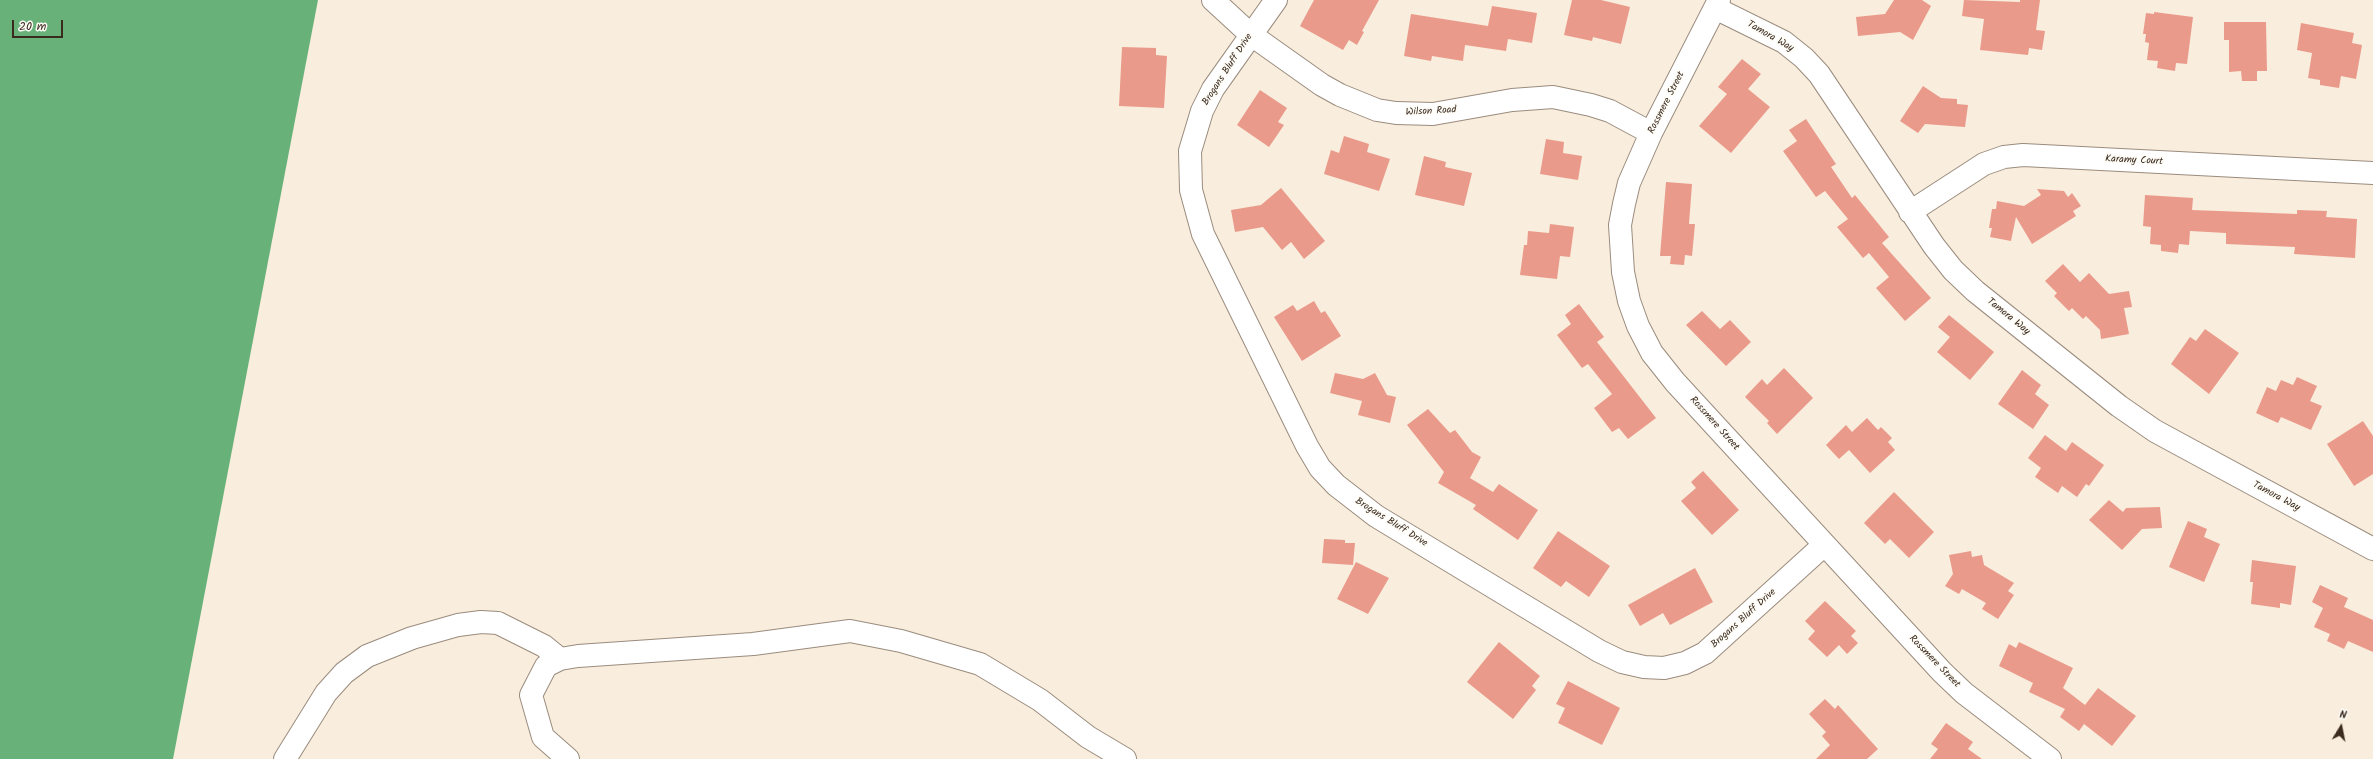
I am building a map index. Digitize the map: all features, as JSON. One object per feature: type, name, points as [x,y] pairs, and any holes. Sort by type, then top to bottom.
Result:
[{"type":"street","name":"Wilson Road","points":[[1213,0],[1250,34],[1322,85],[1340,95],[1377,110],[1396,113],[1433,114],[1519,99],[1553,97],[1591,104],[1610,111],[1651,133]]},
{"type":"street","name":"Brogans Bluff Drive","points":[[1276,0],[1250,34],[1213,89],[1202,111],[1190,151],[1190,190],[1203,234],[1303,439],[1320,468],[1336,485],[1376,516],[1599,651],[1622,662],[1644,667],[1664,668],[1685,663],[1705,653],[1824,546]]},
{"type":"street","name":"Rossmere Street","points":[[1717,4],[1651,133],[1629,183],[1620,225],[1623,272],[1628,301],[1638,326],[1652,353],[1675,382],[1824,546],[1942,672],[1964,692],[2050,759]]},
{"type":"street","name":"Tamora Way","points":[[1717,4],[1784,42],[1804,58],[1830,90],[1910,212],[1948,264],[1975,291],[2119,406],[2155,431],[2198,456],[2373,549]]},
{"type":"street","name":"Karamy Court","points":[[1910,212],[1984,164],[2004,158],[2023,155],[2373,173]]},
{"type":"street","points":[[285,759],[326,693],[344,673],[367,656],[412,638],[458,625],[481,622],[498,623],[544,646],[560,659]]},
{"type":"street","points":[[568,759],[543,737],[532,695],[546,666],[560,659],[578,656],[753,644],[850,631],[901,641],[980,664],[1040,700],[1088,737],[1125,759]]},
{"type":"green space","points":[[0,0],[318,0],[173,759],[0,759]]},
{"type":"building","points":[[1314,0],[1379,0],[1362,31],[1364,32],[1357,45],[1349,40],[1343,50],[1300,26]]},
{"type":"building","points":[[1572,0],[1601,0],[1630,7],[1621,44],[1593,37],[1592,41],[1564,35]]},
{"type":"building","points":[[1894,0],[1922,0],[1931,6],[1913,40],[1900,32],[1858,36],[1856,17],[1885,14]]},
{"type":"building","points":[[1964,0],[2020,2],[2020,0],[2040,0],[2036,30],[2045,31],[2042,50],[2029,48],[2028,55],[1980,50],[1984,19],[1962,16]]},
{"type":"building","points":[[1492,6],[1537,13],[1532,43],[1508,39],[1506,51],[1465,45],[1463,61],[1432,56],[1431,61],[1404,56],[1411,14],[1488,26]]},
{"type":"building","points":[[2154,12],[2193,17],[2187,64],[2176,63],[2175,71],[2157,68],[2158,61],[2147,60],[2149,43],[2145,42],[2146,34],[2143,34],[2146,13],[2154,14]]},
{"type":"building","points":[[2224,22],[2266,22],[2267,71],[2257,71],[2257,81],[2242,81],[2241,71],[2229,72],[2229,40],[2224,40]]},
{"type":"building","points":[[2301,23],[2354,33],[2352,43],[2362,45],[2356,79],[2341,76],[2339,88],[2320,85],[2320,80],[2308,78],[2312,53],[2297,50]]},
{"type":"building","points":[[1122,47],[1156,48],[1156,55],[1167,56],[1164,108],[1119,106]]},
{"type":"building","points":[[1742,59],[1761,74],[1748,89],[1770,107],[1731,153],[1699,126],[1727,94],[1718,87]]},
{"type":"building","points":[[1923,86],[1941,98],[1957,99],[1957,104],[1968,105],[1965,127],[1925,124],[1918,133],[1900,121]]},
{"type":"building","points":[[1260,90],[1287,108],[1278,122],[1284,125],[1269,147],[1237,125]]},
{"type":"building","points":[[1806,119],[1836,164],[1831,167],[1852,198],[1855,195],[1889,237],[1882,243],[1931,298],[1905,321],[1876,288],[1889,277],[1869,253],[1863,258],[1837,227],[1848,219],[1825,191],[1816,197],[1783,151],[1797,141],[1789,130]]},
{"type":"building","points":[[1344,136],[1369,144],[1367,152],[1390,159],[1379,191],[1324,174],[1331,150],[1339,153]]},
{"type":"building","points":[[1546,139],[1564,142],[1563,153],[1582,156],[1578,180],[1540,174]]},
{"type":"building","points":[[1424,156],[1446,162],[1445,167],[1472,173],[1464,206],[1415,195]]},
{"type":"building","points":[[1666,182],[1692,184],[1689,224],[1695,224],[1692,256],[1685,255],[1684,265],[1670,264],[1671,256],[1660,256]]},
{"type":"building","points":[[1281,188],[1325,241],[1304,259],[1291,242],[1282,250],[1263,227],[1235,232],[1231,210],[1261,205]]},
{"type":"building","points":[[2037,189],[2064,191],[2068,197],[2072,193],[2081,206],[2073,211],[2076,216],[2032,244],[2016,217],[2011,241],[1990,237],[1992,228],[1989,228],[1992,209],[1996,209],[1997,201],[2024,206],[2041,195]]},
{"type":"building","points":[[2145,195],[2193,198],[2192,210],[2297,214],[2297,210],[2327,211],[2326,217],[2357,219],[2355,258],[2294,254],[2295,247],[2226,244],[2226,233],[2190,231],[2189,245],[2179,244],[2178,253],[2161,251],[2161,245],[2150,244],[2151,227],[2143,226]]},
{"type":"building","points":[[1550,224],[1574,227],[1570,257],[1560,256],[1557,279],[1520,275],[1524,245],[1527,245],[1528,231],[1549,233]]},
{"type":"building","points":[[2063,264],[2080,282],[2089,273],[2109,294],[2129,291],[2132,307],[2124,308],[2129,334],[2101,339],[2100,330],[2086,316],[2083,319],[2072,308],[2069,311],[2054,296],[2057,293],[2045,281]]},
{"type":"building","points":[[1314,301],[1321,313],[1325,311],[1341,336],[1302,361],[1274,317],[1293,305],[1297,311]]},
{"type":"building","points":[[1579,304],[1604,337],[1597,342],[1656,418],[1628,439],[1619,428],[1612,432],[1594,408],[1612,394],[1588,364],[1582,368],[1557,335],[1571,324],[1565,315]]},
{"type":"building","points":[[1702,311],[1720,329],[1730,320],[1751,342],[1726,366],[1686,325]]},
{"type":"building","points":[[1949,315],[1994,352],[1970,380],[1937,352],[1950,337],[1938,327]]},
{"type":"building","points":[[2205,329],[2239,353],[2209,394],[2171,364],[2190,337],[2196,341]]},
{"type":"building","points":[[1784,368],[1813,398],[1777,434],[1767,423],[1769,421],[1745,397],[1762,379],[1767,385]]},
{"type":"building","points":[[2022,370],[2041,385],[2035,394],[2049,405],[2033,429],[1998,404]]},
{"type":"building","points":[[1335,373],[1363,379],[1375,373],[1387,395],[1396,397],[1390,423],[1358,415],[1362,401],[1330,393]]},
{"type":"building","points":[[2297,377],[2317,386],[2310,401],[2322,406],[2311,430],[2281,417],[2278,423],[2256,413],[2267,387],[2276,391],[2281,380],[2293,385]]},
{"type":"building","points":[[1428,409],[1450,433],[1455,430],[1472,452],[1481,457],[1470,478],[1493,492],[1499,484],[1538,510],[1518,540],[1473,509],[1476,505],[1438,483],[1444,472],[1407,425]]},
{"type":"building","points":[[1867,418],[1878,430],[1881,427],[1892,438],[1888,442],[1895,450],[1870,473],[1849,450],[1839,459],[1826,445],[1846,425],[1852,432]]},
{"type":"building","points":[[2363,421],[2373,436],[2373,474],[2354,486],[2327,444]]},
{"type":"building","points":[[2045,435],[2066,451],[2072,442],[2104,465],[2089,486],[2086,484],[2077,497],[2062,486],[2058,493],[2035,477],[2041,468],[2028,458]]},
{"type":"building","points":[[1703,471],[1739,510],[1712,535],[1681,501],[1696,488],[1691,482]]},
{"type":"building","points":[[1894,492],[1934,532],[1909,558],[1890,539],[1885,544],[1864,523]]},
{"type":"building","points":[[2109,500],[2123,512],[2126,508],[2160,507],[2162,528],[2142,529],[2122,550],[2089,520]]},
{"type":"building","points":[[2188,521],[2207,529],[2204,537],[2220,544],[2204,582],[2169,567]]},
{"type":"building","points":[[1558,531],[1610,566],[1589,597],[1566,581],[1561,587],[1533,568]]},
{"type":"building","points":[[1324,539],[1345,540],[1345,543],[1355,543],[1353,565],[1322,563]]},
{"type":"building","points":[[1971,551],[1972,557],[1982,555],[1984,565],[2014,583],[2008,591],[2014,595],[1998,619],[1982,609],[1986,603],[1962,589],[1959,594],[1945,586],[1953,574],[1949,555]]},
{"type":"building","points":[[2252,560],[2296,566],[2291,605],[2280,603],[2280,608],[2251,604],[2253,582],[2250,582]]},
{"type":"building","points":[[1356,562],[1389,578],[1368,614],[1337,599]]},
{"type":"building","points":[[1695,568],[1713,602],[1670,625],[1663,613],[1640,626],[1628,605]]},
{"type":"building","points":[[2320,585],[2348,598],[2344,607],[2373,620],[2373,652],[2348,641],[2344,649],[2327,641],[2330,634],[2314,627],[2323,608],[2312,602]]},
{"type":"building","points":[[1825,601],[1856,631],[1851,636],[1858,643],[1847,654],[1839,645],[1827,657],[1808,639],[1815,631],[1805,621]]},
{"type":"building","points":[[1499,642],[1540,676],[1532,686],[1536,690],[1513,719],[1467,682]]},
{"type":"building","points":[[2019,642],[2073,668],[2063,688],[2085,705],[2098,688],[2136,716],[2112,746],[2084,724],[2079,731],[2060,717],[2065,709],[2029,692],[2033,683],[1999,666],[2009,644],[2016,648]]},
{"type":"building","points":[[1568,681],[1620,708],[1602,745],[1558,723],[1565,708],[1556,704]]},
{"type":"building","points":[[1825,699],[1835,709],[1838,705],[1878,749],[1867,759],[1816,759],[1830,745],[1822,736],[1826,732],[1809,714]]},
{"type":"building","points":[[1946,723],[1973,742],[1968,749],[1982,759],[1930,759],[1938,749],[1931,744]]}]
